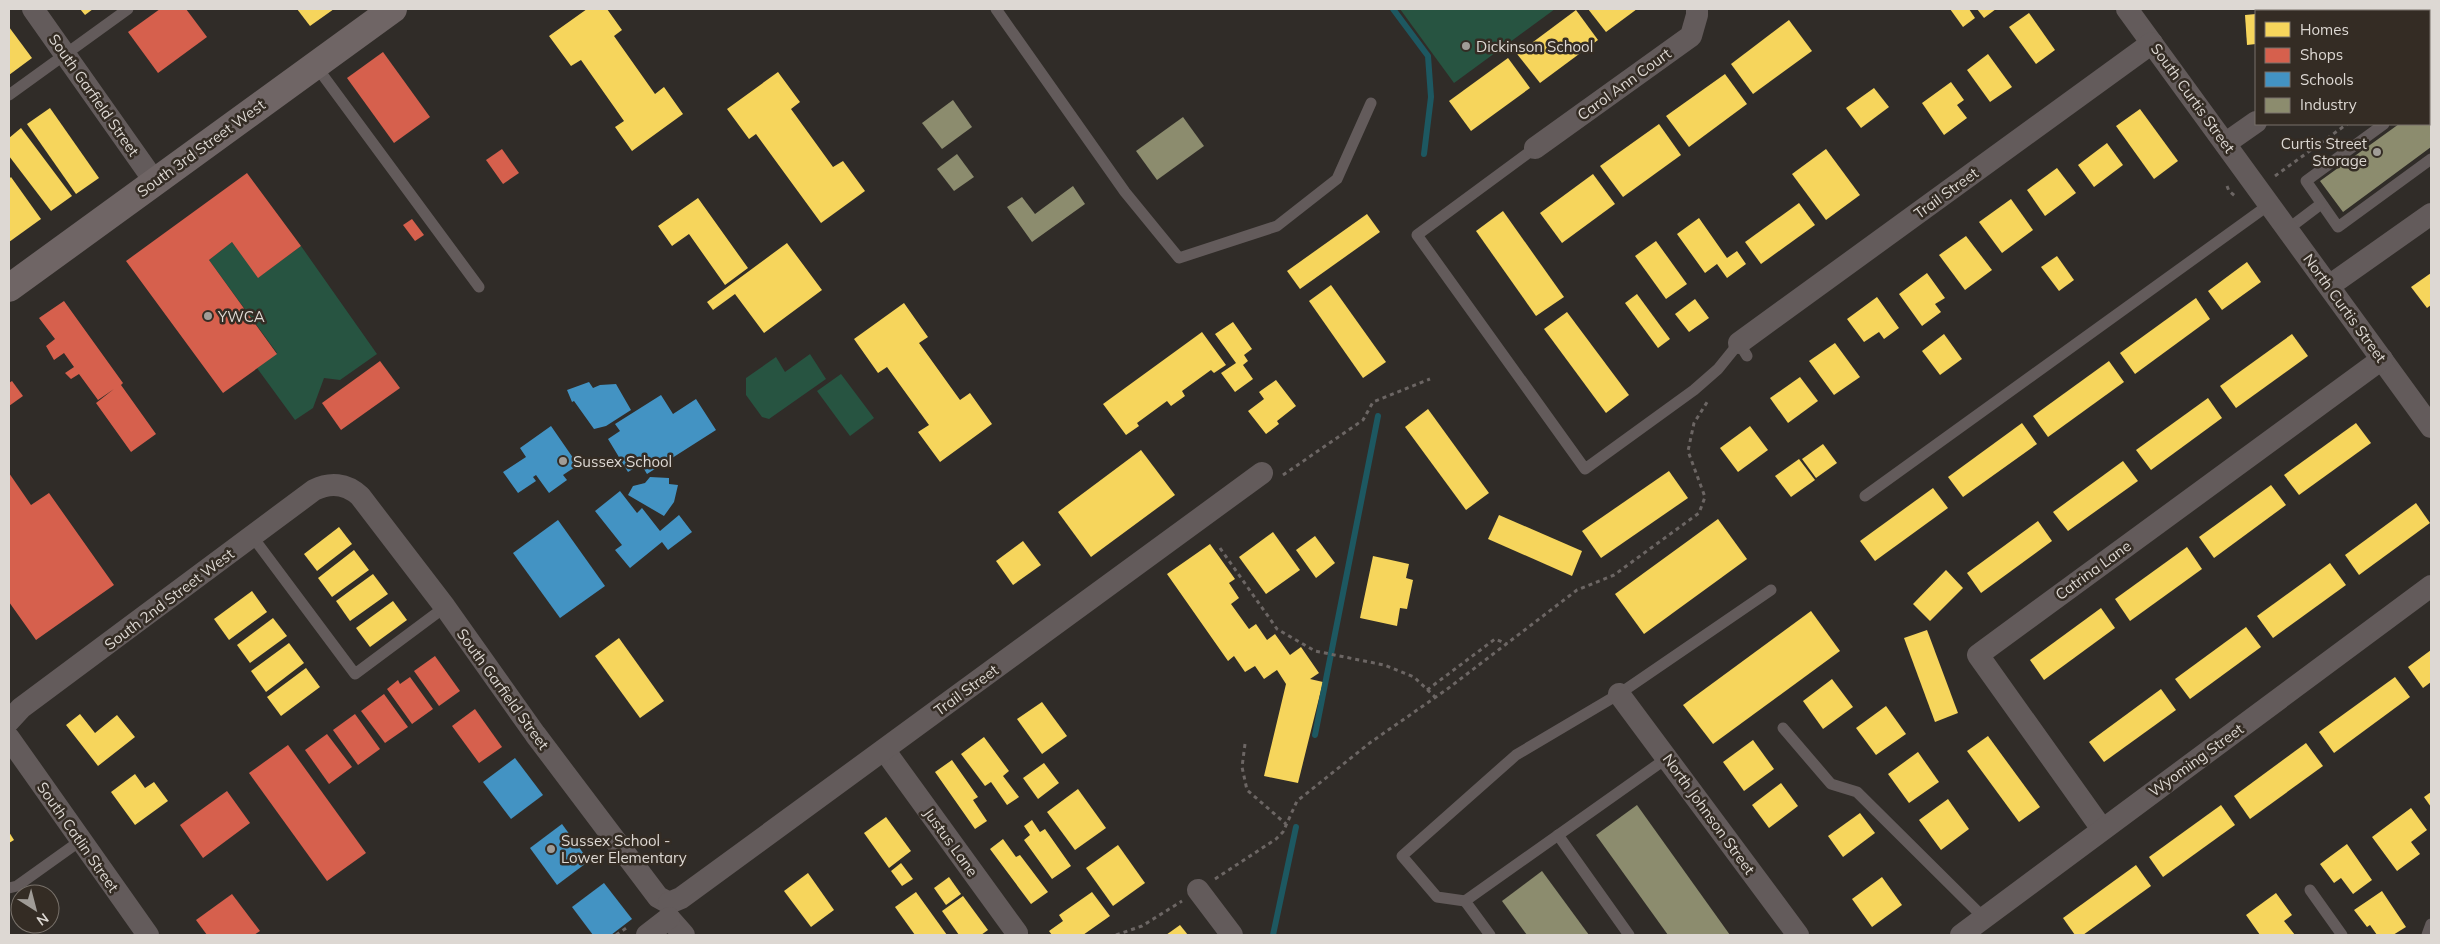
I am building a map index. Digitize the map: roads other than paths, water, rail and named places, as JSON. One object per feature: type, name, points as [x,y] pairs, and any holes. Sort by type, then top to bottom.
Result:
[{"type":"main road","name":"South 3rd Street West","points":[[9,288],[394,9]]},
{"type":"street","name":"South Garfield Street","points":[[33,9],[155,182]]},
{"type":"street","name":"Carol Ann Court","points":[[1535,148],[1691,36],[1697,9]]},
{"type":"street","name":"South Curtis Street","points":[[2127,9],[2226,143],[2267,190]]},
{"type":"street","name":"Trail Street","points":[[1743,350],[2152,43]]},
{"type":"street","points":[[2226,143],[2255,123]]},
{"type":"street","name":"North Curtis Street","points":[[2267,190],[2288,228],[2431,427]]},
{"type":"street","points":[[2329,286],[2431,214]]},
{"type":"street","name":"Catrina Lane","points":[[2102,829],[1978,655],[2382,359]]},
{"type":"street","name":"Trail Street","points":[[647,935],[674,919],[682,898],[1270,476]]},
{"type":"street","name":"South Garfield Street","points":[[333,484],[350,488],[360,496],[674,919]]},
{"type":"street","name":"South 2nd Street West","points":[[9,721],[21,708],[314,490],[333,484]]},
{"type":"street","name":"Wyoming Street","points":[[1960,935],[2431,586]]},
{"type":"street","name":"North Johnson Street","points":[[1619,694],[1798,935]]},
{"type":"street","name":"South Catlin Street","points":[[9,738],[148,935]]},
{"type":"street","name":"Justus Lane","points":[[885,751],[1017,933]]},
{"type":"street","points":[[1198,890],[1232,935]]},
{"type":"lane","points":[[9,95],[128,9]]},
{"type":"lane","points":[[996,9],[1125,192],[1179,258],[1277,226],[1337,179],[1370,103]]},
{"type":"lane","points":[[316,66],[479,287]]},
{"type":"lane","points":[[2383,125],[2306,181],[2338,227],[2431,159]]},
{"type":"lane","points":[[1535,148],[1417,235],[1585,469],[1694,390],[1743,350]]},
{"type":"lane","points":[[1865,496],[2267,190]]},
{"type":"lane","points":[[2288,228],[2321,204]]},
{"type":"lane","points":[[252,536],[355,674],[445,608]]},
{"type":"lane","points":[[1668,758],[1464,901],[1437,897],[1402,856],[1516,755],[1619,694],[1771,590]]},
{"type":"lane","points":[[1784,728],[1831,784],[1857,792],[1984,918]]},
{"type":"lane","points":[[1558,835],[1629,935]]},
{"type":"lane","points":[[9,888],[16,886],[80,841]]},
{"type":"lane","points":[[2310,890],[2342,935]]},
{"type":"lane","points":[[1464,901],[1490,935]]},
{"type":"lane","points":[[2427,935],[2431,924]]},
{"type":"waterway","points":[[1393,9],[1428,56],[1431,97],[1424,154]]},
{"type":"waterway","points":[[1315,735],[1378,416]]},
{"type":"waterway","points":[[1273,935],[1296,827]]},
{"type":"place","name":"Dickinson School","points":[[1466,46]]},
{"type":"place","name":"Curtis Street Storage","points":[[2377,152]]},
{"type":"place","name":"YWCA","points":[[208,316]]},
{"type":"place","name":"Sussex School","points":[[563,461]]},
{"type":"place","name":"Sussex School - Lower Elementary","points":[[551,849]]}]
